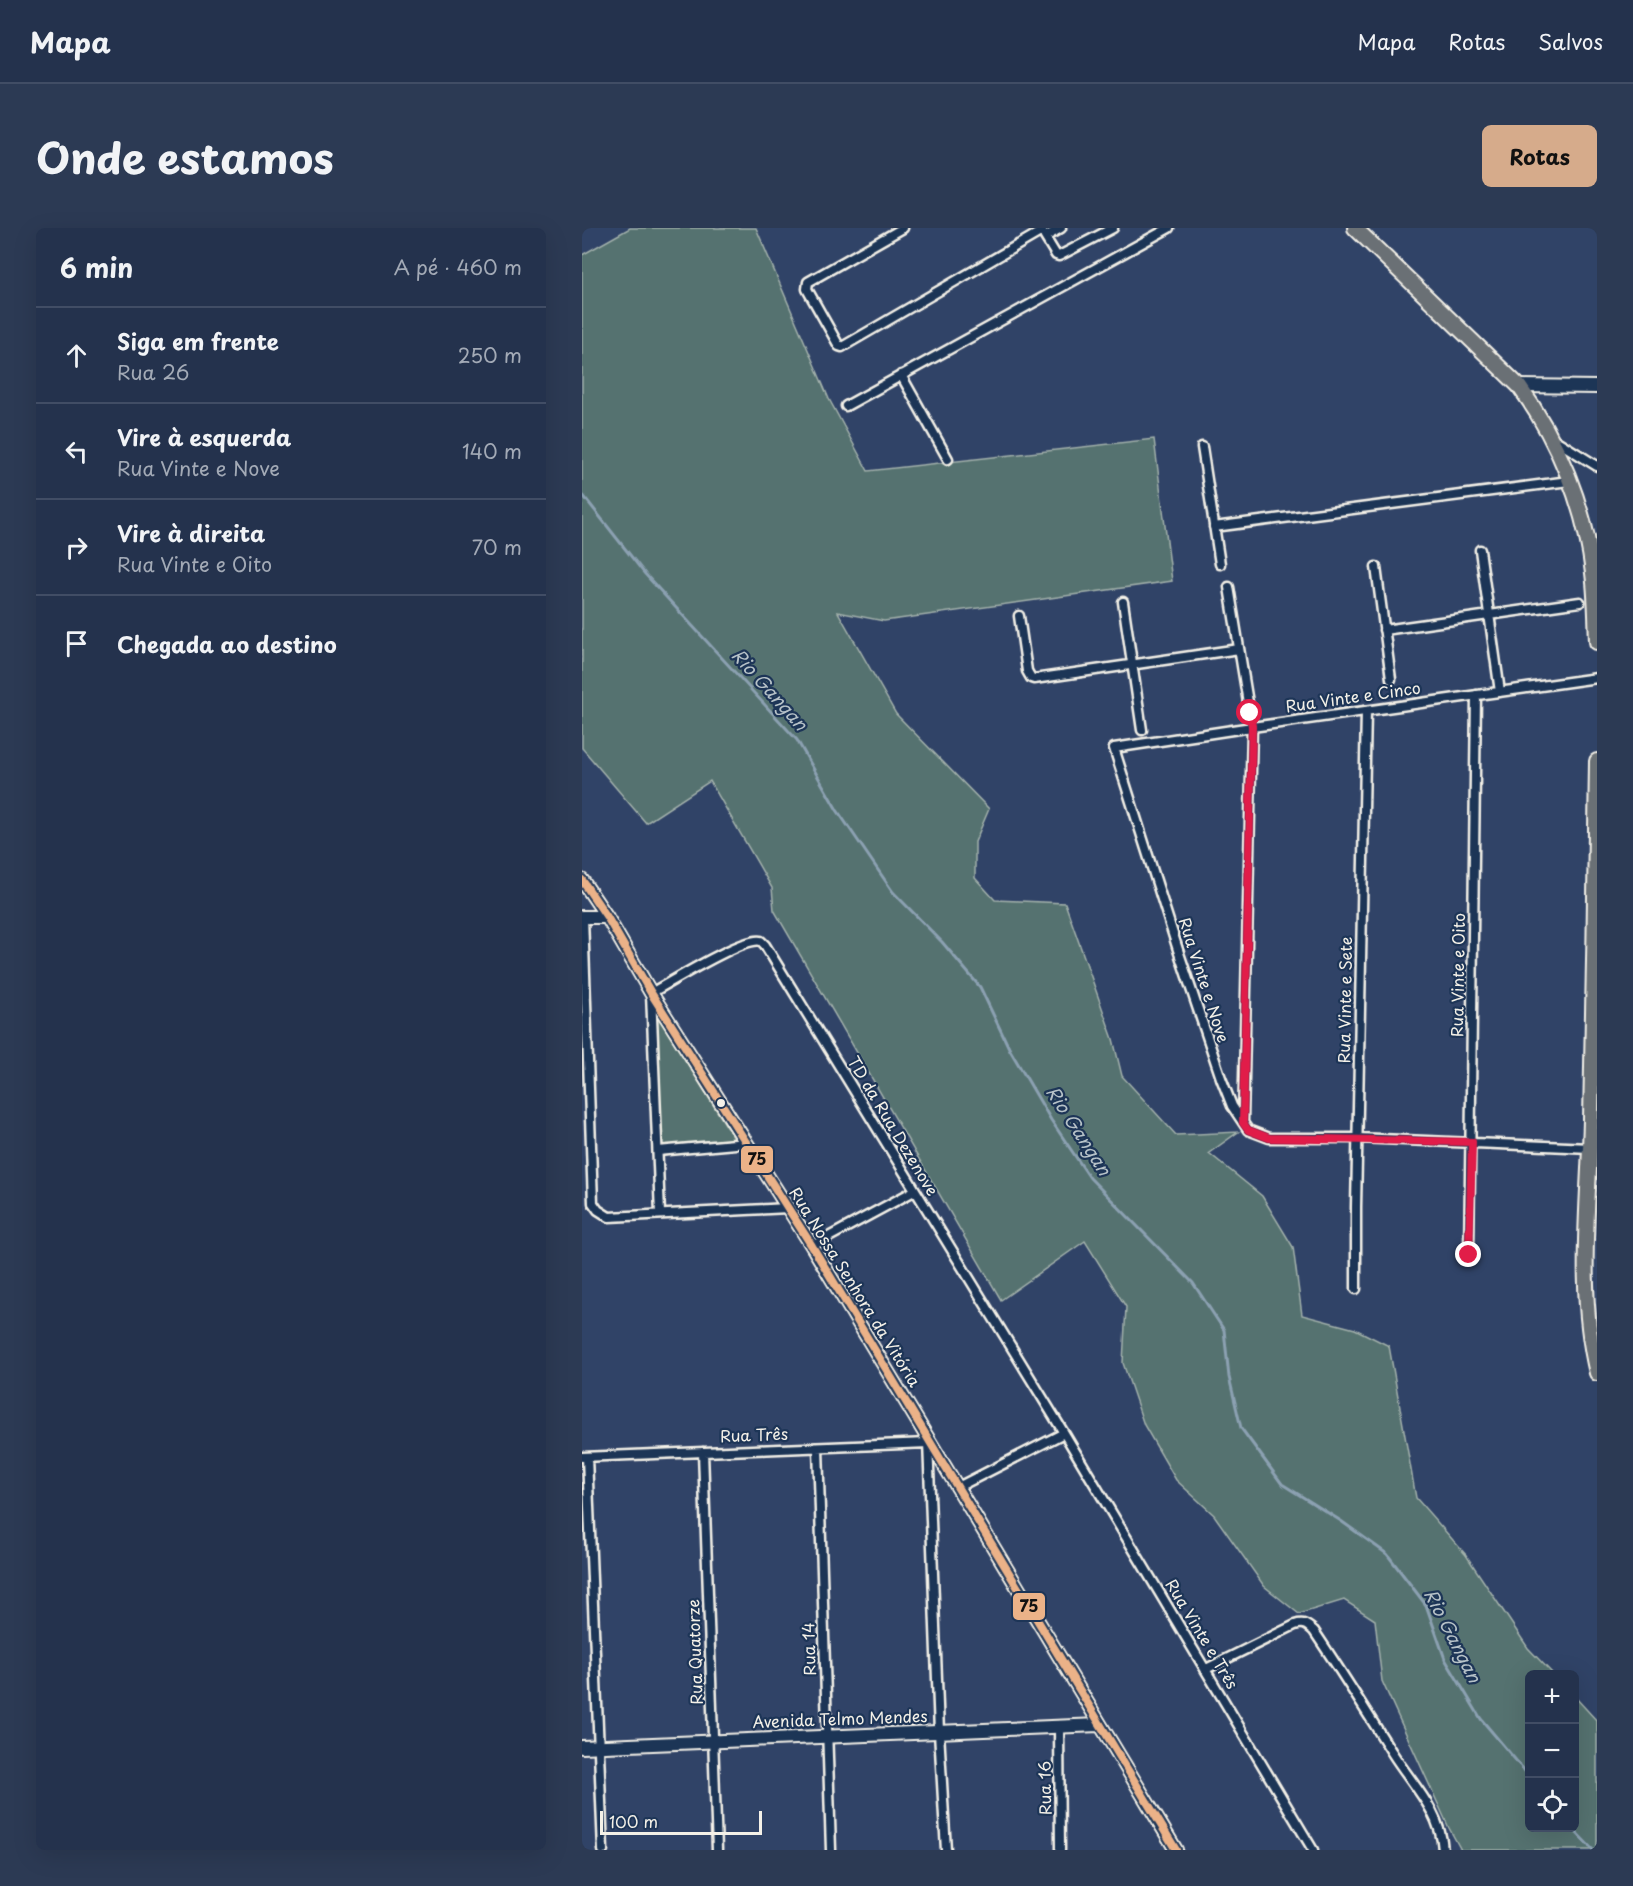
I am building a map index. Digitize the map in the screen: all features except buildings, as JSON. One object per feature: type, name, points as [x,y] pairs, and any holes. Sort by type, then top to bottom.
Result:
[{"type":"main road","points":[[1355,228],[1519,386],[1538,413],[1551,437],[1569,481],[1587,540],[1595,598],[1597,642]]},
{"type":"main road","points":[[1597,761],[1595,1085],[1590,1148],[1593,1185],[1586,1256],[1590,1338],[1597,1373]]},
{"type":"street","points":[[903,228],[808,282],[807,289],[839,346],[1042,231]]},
{"type":"street","points":[[1061,228],[1045,237],[1056,255],[1059,256],[1113,228]]},
{"type":"street","points":[[846,406],[1169,228]]},
{"type":"street","points":[[901,375],[948,459]]},
{"type":"street","points":[[1519,386],[1597,387]]},
{"type":"street","points":[[1551,437],[1597,466]]},
{"type":"street","points":[[1202,447],[1220,564]]},
{"type":"street","points":[[1214,527],[1569,481]]},
{"type":"street","points":[[1480,550],[1500,692]]},
{"type":"street","points":[[1376,567],[1390,679]]},
{"type":"street","points":[[1229,587],[1252,726],[1243,1123],[1248,1130],[1269,1138],[1357,1138],[1590,1148]]},
{"type":"street","points":[[1123,602],[1142,730]]},
{"type":"street","points":[[1384,630],[1580,602]]},
{"type":"street","points":[[1019,616],[1027,671],[1031,678],[1040,680],[1239,649]]},
{"type":"street","name":"Rua Vinte e Cinco","points":[[1114,748],[1252,726],[1597,678]]},
{"type":"street","name":"Rua Vinte e Oito","points":[[1469,1255],[1476,695]]},
{"type":"street","name":"Rua Vinte e Sete","points":[[1356,1289],[1365,711]]},
{"type":"street","name":"Rua Vinte e Nove","points":[[1114,748],[1221,1078],[1232,1106],[1243,1123]]},
{"type":"street","name":"Rua Nossa Senhora da Vitória","points":[[582,880],[607,916],[651,993],[812,1246],[1176,1850]]},
{"type":"street","points":[[607,916],[583,917],[593,1203],[597,1210],[609,1217],[788,1208]]},
{"type":"street","name":"TD da Rua Dezenove","points":[[651,993],[751,940],[761,940],[1064,1433]]},
{"type":"street","points":[[651,993],[660,1214]]},
{"type":"street","points":[[658,1151],[746,1143]]},
{"type":"street","points":[[812,1246],[914,1191]]},
{"type":"street","points":[[958,1487],[1064,1433]]},
{"type":"street","name":"Rua Vinte e Três","points":[[1064,1433],[1314,1850]]},
{"type":"street","name":"Rua Nossa Senhora da Vitória","points":[[928,1440],[946,1850]]},
{"type":"street","name":"Rua Três","points":[[584,1457],[818,1448],[928,1440]]},
{"type":"street","name":"Rua 14","points":[[818,1448],[831,1850]]},
{"type":"street","name":"Rua Quatorze","points":[[704,1452],[717,1850]]},
{"type":"street","points":[[584,1457],[603,1850]]},
{"type":"street","points":[[1206,1669],[1295,1625],[1306,1624],[1314,1631],[1402,1768],[1424,1797],[1438,1826],[1443,1850]]},
{"type":"street","name":"Avenida Telmo Mendes","points":[[582,1747],[1099,1725]]},
{"type":"street","name":"Rua 16","points":[[1059,1726],[1060,1850]]},
{"type":"green space","points":[[630,228],[756,228],[829,399],[868,471],[1154,439],[1172,581],[884,621],[838,612],[896,714],[989,809],[975,842],[975,878],[995,900],[1065,903],[1113,1039],[1122,1076],[1176,1135],[1238,1132],[1209,1153],[1262,1196],[1293,1247],[1302,1315],[1355,1329],[1389,1346],[1416,1498],[1466,1555],[1528,1648],[1549,1670],[1525,1670],[1525,1832],[1579,1832],[1579,1701],[1597,1721],[1597,1850],[1461,1850],[1382,1681],[1375,1620],[1344,1600],[1299,1614],[1264,1586],[1214,1515],[1176,1480],[1144,1425],[1123,1363],[1126,1307],[1085,1241],[1001,1300],[774,910],[772,888],[710,781],[646,823],[582,748],[582,255]]},
{"type":"green space","points":[[656,1013],[735,1140],[661,1146]]},
{"type":"waterway","name":"Rio Gangan","points":[[582,494],[645,574],[797,740],[837,810],[893,892],[942,942],[980,987],[1010,1050],[1051,1120],[1090,1178],[1193,1283],[1224,1330],[1229,1377],[1241,1428],[1282,1484],[1341,1521],[1387,1554],[1426,1605],[1445,1659],[1481,1719],[1525,1771]]},
{"type":"waterway","name":"Rio Gangan","points":[[1576,1832],[1593,1850]]},
{"type":"transit line","name":"75","points":[[582,880],[812,1246],[1176,1850]]},
{"type":"route","points":[[1250,713],[1252,726],[1243,1123],[1248,1130],[1269,1138],[1472,1142],[1469,1255]]}]
